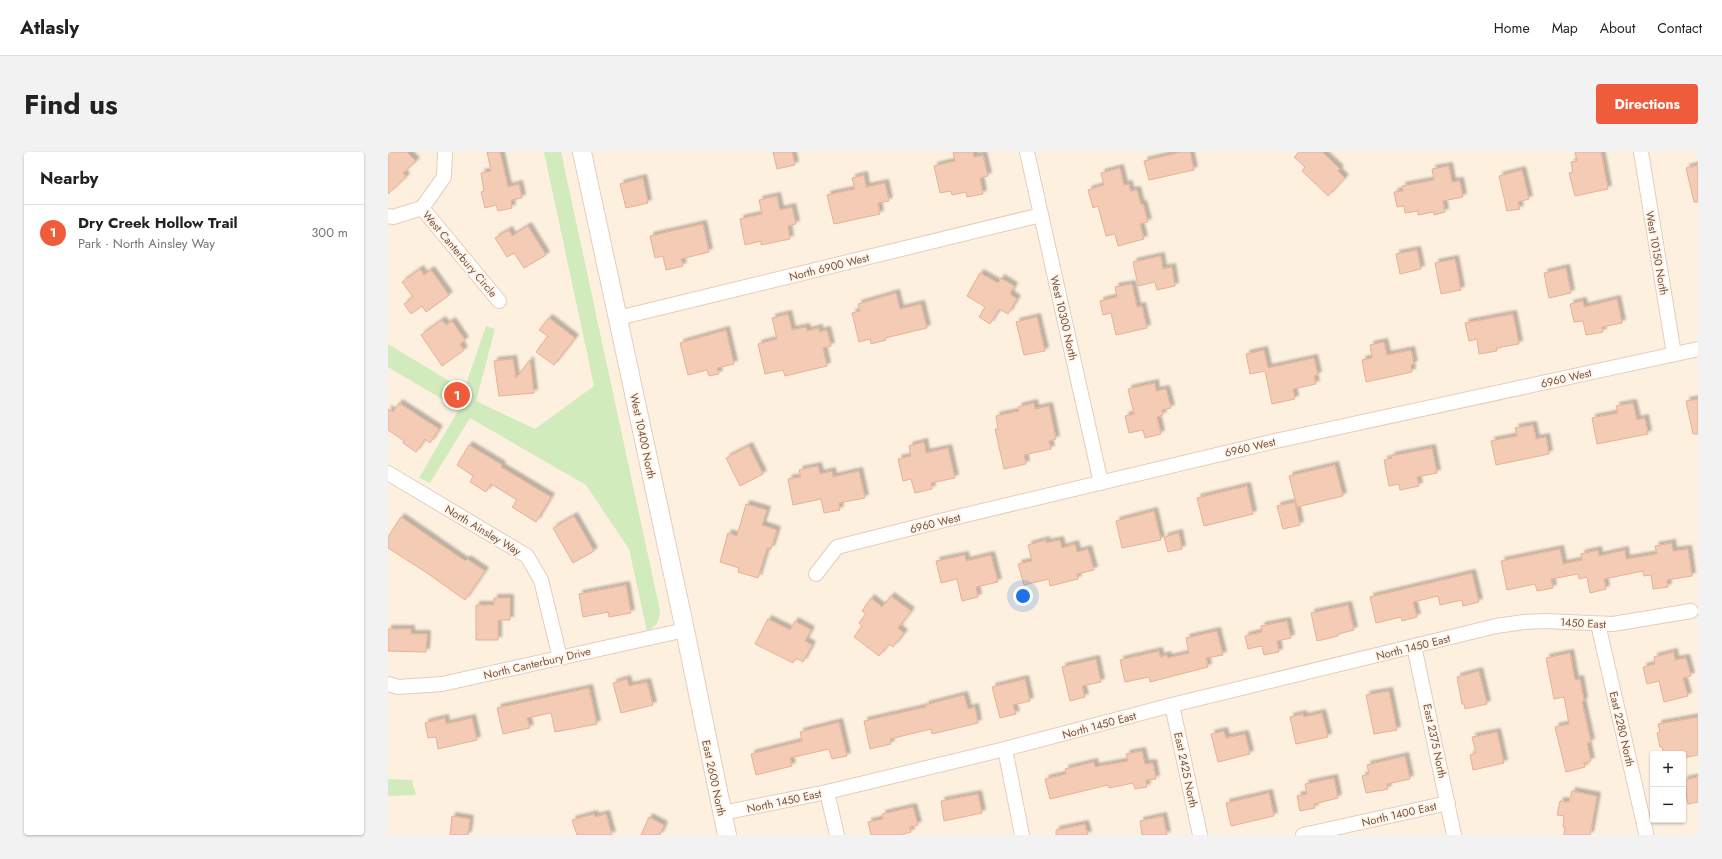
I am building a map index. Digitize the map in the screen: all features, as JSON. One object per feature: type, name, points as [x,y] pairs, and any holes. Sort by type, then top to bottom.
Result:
[{"type":"street","points":[[388,216],[393,217],[422,208],[444,177],[445,152]]},
{"type":"street","name":"West 10400 North","points":[[582,152],[702,721]]},
{"type":"street","name":"West 10300 North","points":[[1027,152],[1101,483]]},
{"type":"street","name":"West 10150 North","points":[[1640,152],[1674,354]]},
{"type":"street","name":"West Canterbury Circle","points":[[422,208],[499,301]]},
{"type":"street","name":"North 6900 West","points":[[618,318],[1041,215]]},
{"type":"street","name":"6960 West","points":[[816,574],[837,547],[1271,442],[1698,349]]},
{"type":"street","name":"North Ainsley Way","points":[[388,473],[527,556],[541,580],[560,658]]},
{"type":"street","name":"1450 East","points":[[1474,631],[1524,622],[1545,621],[1613,624],[1691,611]]},
{"type":"street","name":"East 2280 North","points":[[1598,624],[1646,833]]},
{"type":"street","name":"North Canterbury Drive","points":[[388,684],[398,687],[442,684],[684,630]]},
{"type":"street","name":"North 1450 East","points":[[722,813],[827,792],[1005,749],[1172,705],[1474,631]]},
{"type":"street","name":"East 2375 North","points":[[1414,646],[1454,835]]},
{"type":"street","name":"East 2425 North","points":[[1172,705],[1200,835]]},
{"type":"street","name":"East 2600 North","points":[[702,721],[727,835]]},
{"type":"street","points":[[1005,749],[1022,835]]},
{"type":"street","points":[[827,792],[838,835]]},
{"type":"street","name":"North 1400 East","points":[[1303,835],[1448,802]]},
{"type":"green space","points":[[544,152],[561,152],[660,611],[657,623],[647,631],[629,549],[586,485],[470,418],[430,483],[419,478],[459,409],[388,367],[388,344],[464,390],[486,326],[495,329],[476,401],[535,429],[594,386]]},
{"type":"green space","points":[[388,779],[412,780],[416,795],[388,796]]},
{"type":"building","points":[[388,152],[407,152],[416,161],[403,173],[406,177],[388,194]]},
{"type":"building","points":[[487,152],[500,152],[508,187],[519,184],[522,198],[511,200],[512,208],[498,211],[496,205],[485,208],[481,192],[484,191],[481,173],[491,171]]},
{"type":"building","points":[[773,152],[792,152],[795,165],[777,169]]},
{"type":"building","points":[[953,152],[973,152],[974,157],[983,155],[988,176],[980,178],[983,194],[967,197],[966,192],[952,195],[951,191],[940,193],[934,166],[955,161]]},
{"type":"building","points":[[1181,152],[1190,152],[1194,170],[1149,180],[1144,161]]},
{"type":"building","points":[[1299,152],[1322,152],[1340,169],[1338,171],[1345,178],[1328,196],[1302,171],[1305,167],[1294,157]]},
{"type":"building","points":[[1575,152],[1601,152],[1608,189],[1575,196],[1569,173],[1573,172],[1571,162],[1577,161]]},
{"type":"building","points":[[1698,165],[1698,202],[1694,202],[1686,168]]},
{"type":"building","points":[[1449,166],[1452,182],[1460,181],[1463,197],[1443,201],[1445,212],[1434,215],[1434,212],[1418,215],[1418,211],[1405,213],[1404,206],[1397,207],[1394,192],[1403,191],[1402,186],[1434,180],[1432,169]]},
{"type":"building","points":[[1120,168],[1124,185],[1129,184],[1130,191],[1137,190],[1148,222],[1140,224],[1144,239],[1118,246],[1115,234],[1106,236],[1098,206],[1093,208],[1088,190],[1104,185],[1101,173]]},
{"type":"building","points":[[1522,170],[1529,199],[1518,202],[1520,209],[1507,211],[1499,176]]},
{"type":"building","points":[[864,175],[866,187],[885,183],[889,201],[878,203],[880,214],[834,224],[827,195],[855,189],[852,178]]},
{"type":"building","points":[[643,178],[648,203],[626,208],[620,184]]},
{"type":"building","points":[[777,196],[780,210],[792,207],[796,224],[788,226],[790,239],[761,245],[761,241],[745,245],[740,219],[762,214],[759,200]]},
{"type":"building","points":[[703,224],[709,252],[681,259],[683,266],[666,270],[663,256],[655,258],[650,236]]},
{"type":"building","points":[[528,226],[546,255],[524,268],[514,253],[507,257],[495,238],[509,230],[512,236]]},
{"type":"building","points":[[1417,250],[1421,269],[1400,274],[1396,254]]},
{"type":"building","points":[[1161,256],[1163,269],[1172,267],[1175,286],[1157,290],[1155,282],[1138,286],[1133,262]]},
{"type":"building","points":[[1455,259],[1461,290],[1441,294],[1435,263]]},
{"type":"building","points":[[1566,268],[1571,293],[1549,298],[1544,273]]},
{"type":"building","points":[[420,269],[424,275],[431,270],[449,295],[426,312],[422,306],[411,314],[404,304],[413,297],[402,282]]},
{"type":"building","points":[[980,273],[998,283],[1001,278],[1014,286],[1010,294],[1017,299],[1008,314],[999,309],[990,324],[979,317],[985,307],[967,296]]},
{"type":"building","points":[[1132,284],[1137,307],[1142,306],[1147,328],[1116,335],[1111,313],[1103,315],[1100,301],[1117,297],[1115,287]]},
{"type":"building","points":[[896,293],[900,309],[921,304],[927,328],[885,338],[886,340],[871,344],[870,339],[859,342],[852,313],[860,311],[858,304]]},
{"type":"building","points":[[1617,299],[1622,323],[1602,327],[1603,332],[1586,335],[1583,321],[1574,322],[1570,304],[1583,301],[1584,307]]},
{"type":"building","points":[[788,314],[792,330],[806,327],[807,331],[819,328],[819,332],[827,330],[831,346],[823,348],[827,366],[785,376],[783,370],[765,374],[758,344],[777,339],[772,318]]},
{"type":"building","points":[[1513,314],[1519,344],[1496,348],[1497,351],[1479,354],[1477,339],[1469,341],[1465,323]]},
{"type":"building","points":[[1037,317],[1045,351],[1024,355],[1016,322]]},
{"type":"building","points":[[549,318],[575,338],[554,365],[536,352],[548,336],[539,330]]},
{"type":"building","points":[[442,320],[446,325],[452,321],[465,340],[460,344],[464,350],[442,366],[421,335]]},
{"type":"building","points":[[726,330],[734,364],[717,368],[719,374],[709,376],[707,370],[688,375],[680,343]]},
{"type":"building","points":[[1384,342],[1387,355],[1411,350],[1414,364],[1411,365],[1412,372],[1366,382],[1362,360],[1372,358],[1370,345]]},
{"type":"building","points":[[1264,350],[1268,368],[1314,358],[1318,375],[1314,376],[1316,384],[1293,389],[1295,399],[1272,404],[1265,371],[1250,374],[1246,354]]},
{"type":"building","points":[[513,359],[516,378],[530,360],[534,393],[499,396],[494,361]]},
{"type":"building","points":[[1155,383],[1156,391],[1166,389],[1171,408],[1162,410],[1163,415],[1157,417],[1161,434],[1145,438],[1143,430],[1129,433],[1125,416],[1134,414],[1128,389]]},
{"type":"building","points":[[1698,399],[1698,434],[1693,434],[1686,401]]},
{"type":"building","points":[[399,403],[439,429],[430,443],[425,439],[416,452],[403,443],[404,441],[388,430],[388,409],[393,412]]},
{"type":"building","points":[[1034,403],[1035,409],[1049,406],[1056,439],[1049,441],[1051,449],[1024,455],[1026,464],[1004,469],[995,429],[998,429],[996,416],[1019,411],[1018,407]]},
{"type":"building","points":[[1633,403],[1637,420],[1645,418],[1648,434],[1597,444],[1592,418],[1618,413],[1616,406]]},
{"type":"building","points":[[1533,425],[1536,439],[1546,437],[1549,454],[1496,465],[1491,441],[1517,436],[1515,428]]},
{"type":"building","points":[[924,442],[926,453],[948,448],[955,478],[931,483],[932,489],[915,493],[911,479],[903,481],[898,459],[911,456],[909,446]]},
{"type":"building","points":[[469,445],[502,465],[501,467],[551,497],[536,522],[512,507],[517,500],[491,484],[486,492],[470,482],[473,476],[457,465]]},
{"type":"building","points":[[749,446],[763,474],[740,486],[726,458]]},
{"type":"building","points":[[1432,448],[1437,473],[1417,477],[1419,486],[1400,490],[1399,484],[1389,486],[1384,460],[1392,458],[1391,456]]},
{"type":"building","points":[[1335,465],[1343,496],[1297,507],[1289,476]]},
{"type":"building","points":[[818,466],[820,474],[832,471],[833,477],[859,471],[865,498],[839,503],[840,510],[824,513],[821,499],[793,505],[788,479],[801,477],[799,470]]},
{"type":"building","points":[[1247,486],[1253,514],[1204,526],[1197,498]]},
{"type":"building","points":[[1295,502],[1300,525],[1283,529],[1277,506]]},
{"type":"building","points":[[746,504],[767,510],[762,525],[777,530],[771,549],[767,548],[758,578],[738,572],[739,568],[720,562],[728,533],[737,536]]},
{"type":"building","points":[[1154,511],[1161,540],[1122,548],[1116,521]]},
{"type":"building","points":[[574,516],[594,551],[573,563],[553,528]]},
{"type":"building","points":[[401,517],[465,561],[467,559],[485,571],[465,600],[388,548],[388,537]]},
{"type":"building","points":[[1179,533],[1182,549],[1168,552],[1164,537]]},
{"type":"building","points":[[1046,540],[1046,543],[1060,540],[1062,548],[1075,544],[1077,552],[1088,549],[1094,570],[1077,574],[1078,579],[1050,586],[1049,579],[1024,585],[1018,564],[1032,561],[1028,545]]},
{"type":"building","points":[[1672,543],[1673,551],[1688,549],[1692,576],[1667,580],[1668,587],[1653,589],[1651,575],[1644,576],[1643,571],[1604,579],[1606,589],[1590,593],[1587,577],[1579,579],[1578,574],[1551,579],[1553,588],[1537,591],[1535,584],[1507,590],[1501,561],[1560,549],[1563,564],[1582,560],[1581,554],[1598,550],[1599,556],[1625,550],[1626,559],[1657,554],[1655,546]]},
{"type":"building","points":[[965,555],[966,561],[991,555],[998,582],[976,587],[978,597],[962,601],[957,579],[941,583],[936,561]]},
{"type":"building","points":[[1472,573],[1479,602],[1463,606],[1462,600],[1440,605],[1438,596],[1413,602],[1417,617],[1402,621],[1401,617],[1376,623],[1370,597]]},
{"type":"building","points":[[626,585],[631,613],[609,617],[608,612],[583,617],[579,594]]},
{"type":"building","points":[[891,596],[911,611],[898,628],[904,633],[893,647],[889,644],[879,656],[854,637],[862,626],[859,623],[866,614],[862,611],[871,598],[882,607]]},
{"type":"building","points":[[494,598],[510,598],[510,620],[498,620],[498,640],[476,640],[476,605],[494,605]]},
{"type":"building","points":[[1348,605],[1354,630],[1317,641],[1311,613]]},
{"type":"building","points":[[768,619],[790,630],[795,621],[811,630],[805,641],[812,645],[803,662],[796,658],[793,663],[755,644]]},
{"type":"building","points":[[1287,621],[1291,638],[1277,641],[1279,652],[1264,655],[1262,646],[1248,649],[1245,636],[1262,632],[1261,626]]},
{"type":"building","points":[[388,629],[411,629],[411,634],[427,634],[426,652],[388,651]]},
{"type":"building","points":[[1217,631],[1223,655],[1206,658],[1208,667],[1150,682],[1149,677],[1125,682],[1120,660],[1159,651],[1160,657],[1167,655],[1168,658],[1189,653],[1186,638]]},
{"type":"building","points":[[1674,652],[1675,660],[1686,658],[1691,676],[1683,678],[1688,696],[1664,702],[1659,681],[1647,684],[1643,667],[1655,664],[1654,657]]},
{"type":"building","points":[[1570,653],[1575,680],[1580,679],[1584,701],[1582,702],[1591,742],[1587,743],[1591,761],[1584,763],[1585,767],[1566,772],[1555,727],[1569,724],[1564,697],[1554,699],[1546,658]]},
{"type":"building","points":[[1096,659],[1101,682],[1082,686],[1085,697],[1070,701],[1062,667]]},
{"type":"building","points":[[1479,671],[1487,704],[1465,709],[1464,704],[1462,704],[1457,677]]},
{"type":"building","points":[[627,679],[629,686],[647,682],[653,705],[621,713],[613,683]]},
{"type":"building","points":[[1025,679],[1030,701],[1013,705],[1016,714],[1000,718],[992,687]]},
{"type":"building","points":[[589,688],[597,724],[555,732],[551,713],[527,718],[530,728],[503,734],[497,708]]},
{"type":"building","points":[[1389,691],[1397,730],[1374,734],[1366,695]]},
{"type":"building","points":[[964,695],[968,709],[975,707],[978,723],[932,734],[931,729],[890,739],[891,744],[870,749],[864,721],[926,707],[925,705]]},
{"type":"building","points":[[1322,713],[1328,737],[1296,744],[1290,717],[1303,714],[1304,717]]},
{"type":"building","points":[[1698,717],[1698,755],[1686,757],[1686,751],[1663,751],[1662,747],[1660,747],[1657,733],[1660,732],[1658,724]]},
{"type":"building","points":[[445,718],[446,724],[472,718],[477,740],[438,749],[436,737],[428,738],[425,723]]},
{"type":"building","points":[[839,722],[847,756],[832,759],[829,749],[790,758],[792,766],[756,775],[751,754],[802,741],[800,732]]},
{"type":"building","points":[[1224,731],[1226,738],[1245,734],[1250,754],[1218,762],[1211,734]]},
{"type":"building","points":[[1497,732],[1504,763],[1473,770],[1470,755],[1476,753],[1472,737]]},
{"type":"building","points":[[1142,751],[1145,764],[1153,763],[1156,779],[1146,780],[1147,787],[1135,789],[1133,783],[1109,788],[1108,785],[1050,799],[1045,779],[1066,774],[1065,769],[1094,762],[1095,767],[1128,761],[1126,754]]},
{"type":"building","points":[[1405,756],[1410,779],[1387,784],[1388,789],[1366,793],[1362,776],[1369,774],[1367,765]]},
{"type":"building","points":[[1698,777],[1698,802],[1688,804],[1686,780]]},
{"type":"building","points":[[1334,778],[1338,798],[1314,804],[1315,808],[1300,811],[1297,796],[1307,794],[1305,784]]},
{"type":"building","points":[[1572,791],[1597,796],[1590,835],[1564,835],[1564,816],[1557,815],[1560,801],[1569,802]]},
{"type":"building","points":[[1269,793],[1274,816],[1231,826],[1226,803]]},
{"type":"building","points":[[978,794],[982,813],[944,821],[941,801]]},
{"type":"building","points":[[913,807],[918,825],[910,827],[911,832],[901,835],[871,835],[868,822],[883,819],[882,814]]},
{"type":"building","points":[[594,814],[595,817],[606,814],[612,835],[577,835],[572,820]]},
{"type":"building","points":[[452,816],[470,819],[468,835],[450,835]]},
{"type":"building","points":[[1163,816],[1167,835],[1142,835],[1140,821]]},
{"type":"building","points":[[649,817],[664,825],[660,835],[641,835]]},
{"type":"building","points":[[1085,824],[1088,835],[1056,835],[1056,830]]},
{"type":"place","name":"Dry Creek Hollow Trail","points":[[457,395]]}]
